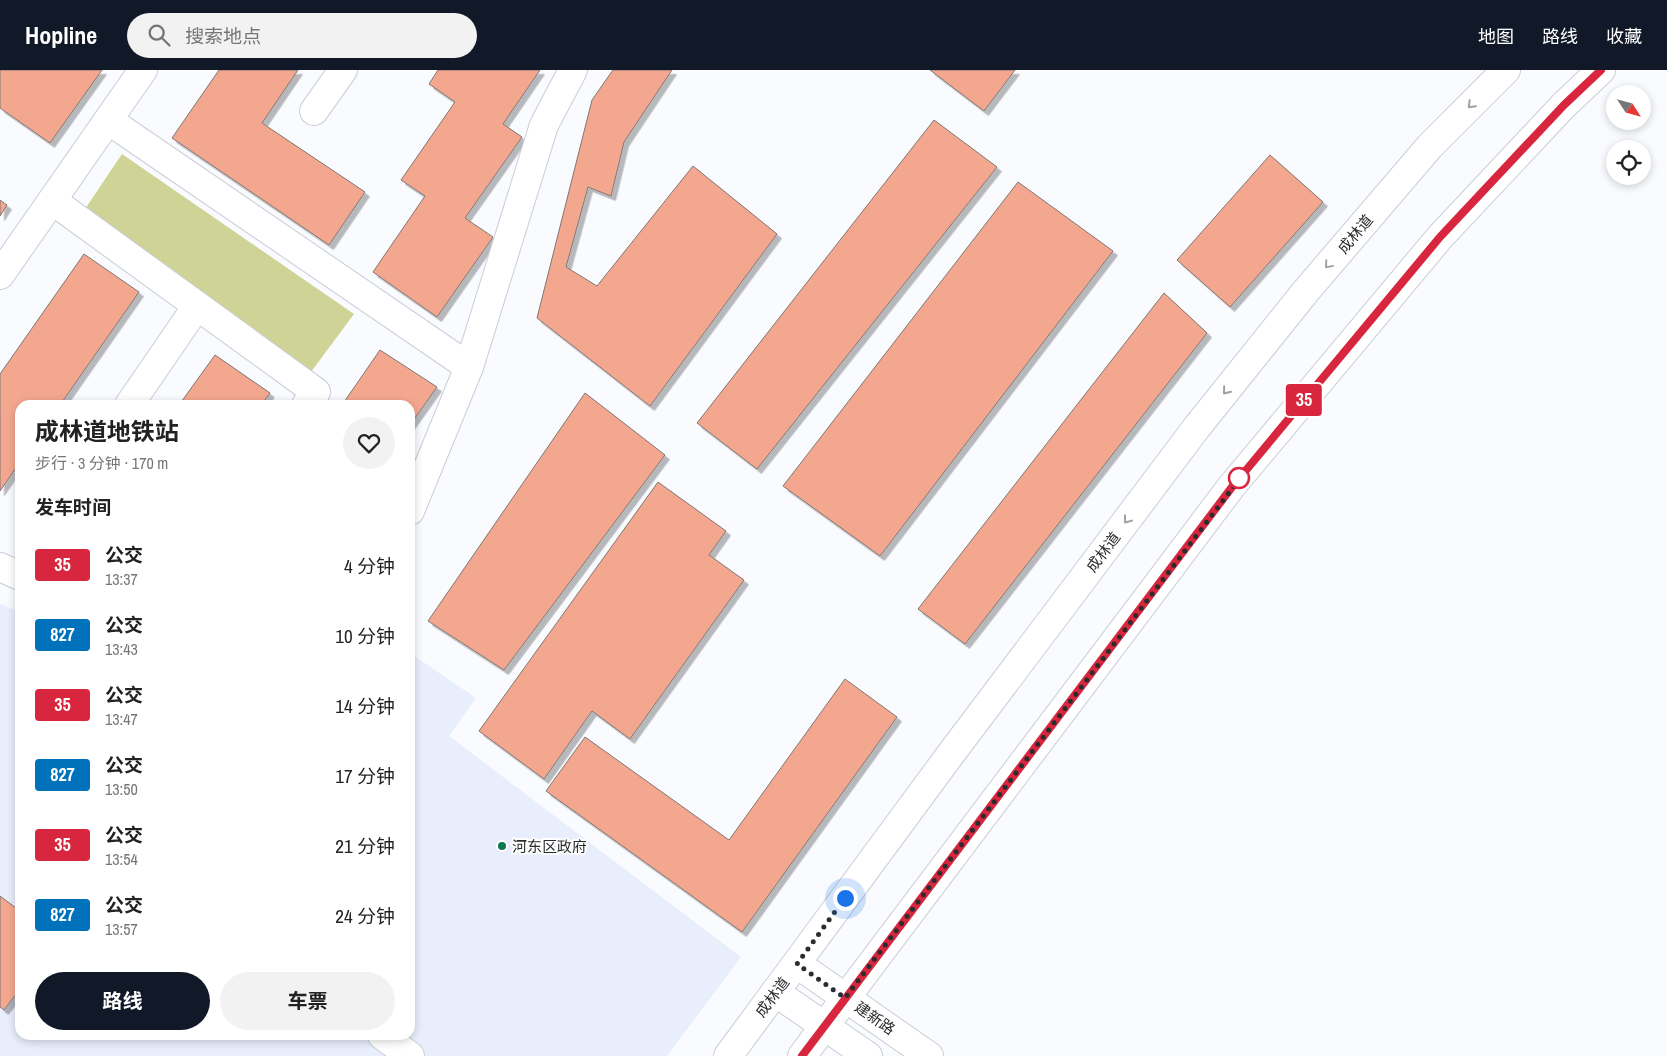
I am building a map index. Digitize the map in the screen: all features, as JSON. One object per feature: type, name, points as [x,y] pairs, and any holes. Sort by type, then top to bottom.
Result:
[{"type":"main road","points":[[0,275],[143,70]]},
{"type":"main road","points":[[314,111],[343,70]]},
{"type":"main road","points":[[415,499],[469,367],[544,125],[573,70]]},
{"type":"main road","name":"成林道","points":[[728,1056],[944,763],[1197,427],[1306,291],[1430,146],[1506,70]]},
{"type":"main road","points":[[802,1056],[1232,487],[1440,237],[1564,105],[1601,70]]},
{"type":"main road","points":[[108,120],[469,367]]},
{"type":"main road","points":[[53,201],[316,392],[310,400]]},
{"type":"main road","points":[[132,400],[197,306]]},
{"type":"main road","name":"建新路","points":[[797,964],[928,1056]]},
{"type":"main road","points":[[775,992],[868,1056]]},
{"type":"main road","points":[[389,1040],[410,1056]]},
{"type":"shaded area","name":"河东区政府","points":[[0,604],[15,610],[15,1040],[415,1040],[415,656],[476,698],[449,736],[741,957],[667,1056],[0,1056]]},
{"type":"green space","points":[[122,154],[354,314],[308,376],[81,215]]},
{"type":"building","points":[[0,70],[102,70],[50,143],[0,108]]},
{"type":"building","points":[[219,70],[298,70],[262,123],[365,192],[329,245],[172,138]]},
{"type":"building","points":[[438,70],[540,70],[503,124],[522,137],[465,218],[493,237],[437,317],[373,272],[425,196],[401,180],[455,102],[429,84]]},
{"type":"building","points":[[613,70],[672,70],[624,142],[611,196],[588,187],[566,267],[597,286],[693,166],[777,234],[650,406],[537,318],[592,100]]},
{"type":"building","points":[[930,70],[1015,70],[984,111]]},
{"type":"building","points":[[934,120],[997,167],[757,469],[697,423]]},
{"type":"building","points":[[1270,155],[1323,202],[1230,307],[1177,260]]},
{"type":"building","points":[[1018,182],[1113,251],[880,556],[783,486]]},
{"type":"building","points":[[0,200],[7,205],[0,216]]},
{"type":"building","points":[[84,254],[139,292],[63,400],[15,400],[15,469],[0,491],[0,374]]},
{"type":"building","points":[[1164,293],[1207,333],[965,644],[918,609]]},
{"type":"building","points":[[380,350],[437,387],[415,418],[415,400],[345,400]]},
{"type":"building","points":[[215,355],[270,393],[265,400],[183,400]]},
{"type":"building","points":[[585,393],[665,455],[504,670],[428,621]]},
{"type":"building","points":[[658,482],[726,531],[709,555],[744,580],[630,739],[592,711],[544,779],[479,731]]},
{"type":"building","points":[[845,679],[897,717],[742,932],[546,791],[585,737],[729,840]]},
{"type":"building","points":[[0,896],[15,907],[15,996],[4,1010],[0,1007]]},
{"type":"bus line","name":"35","points":[[802,1056],[1232,487],[1440,237],[1564,105],[1601,70]]},
{"type":"place","name":"河东区政府","points":[[502,846]]},
{"type":"route","points":[[845,898],[797,964],[845,998],[1244,473],[1239,478]]}]
